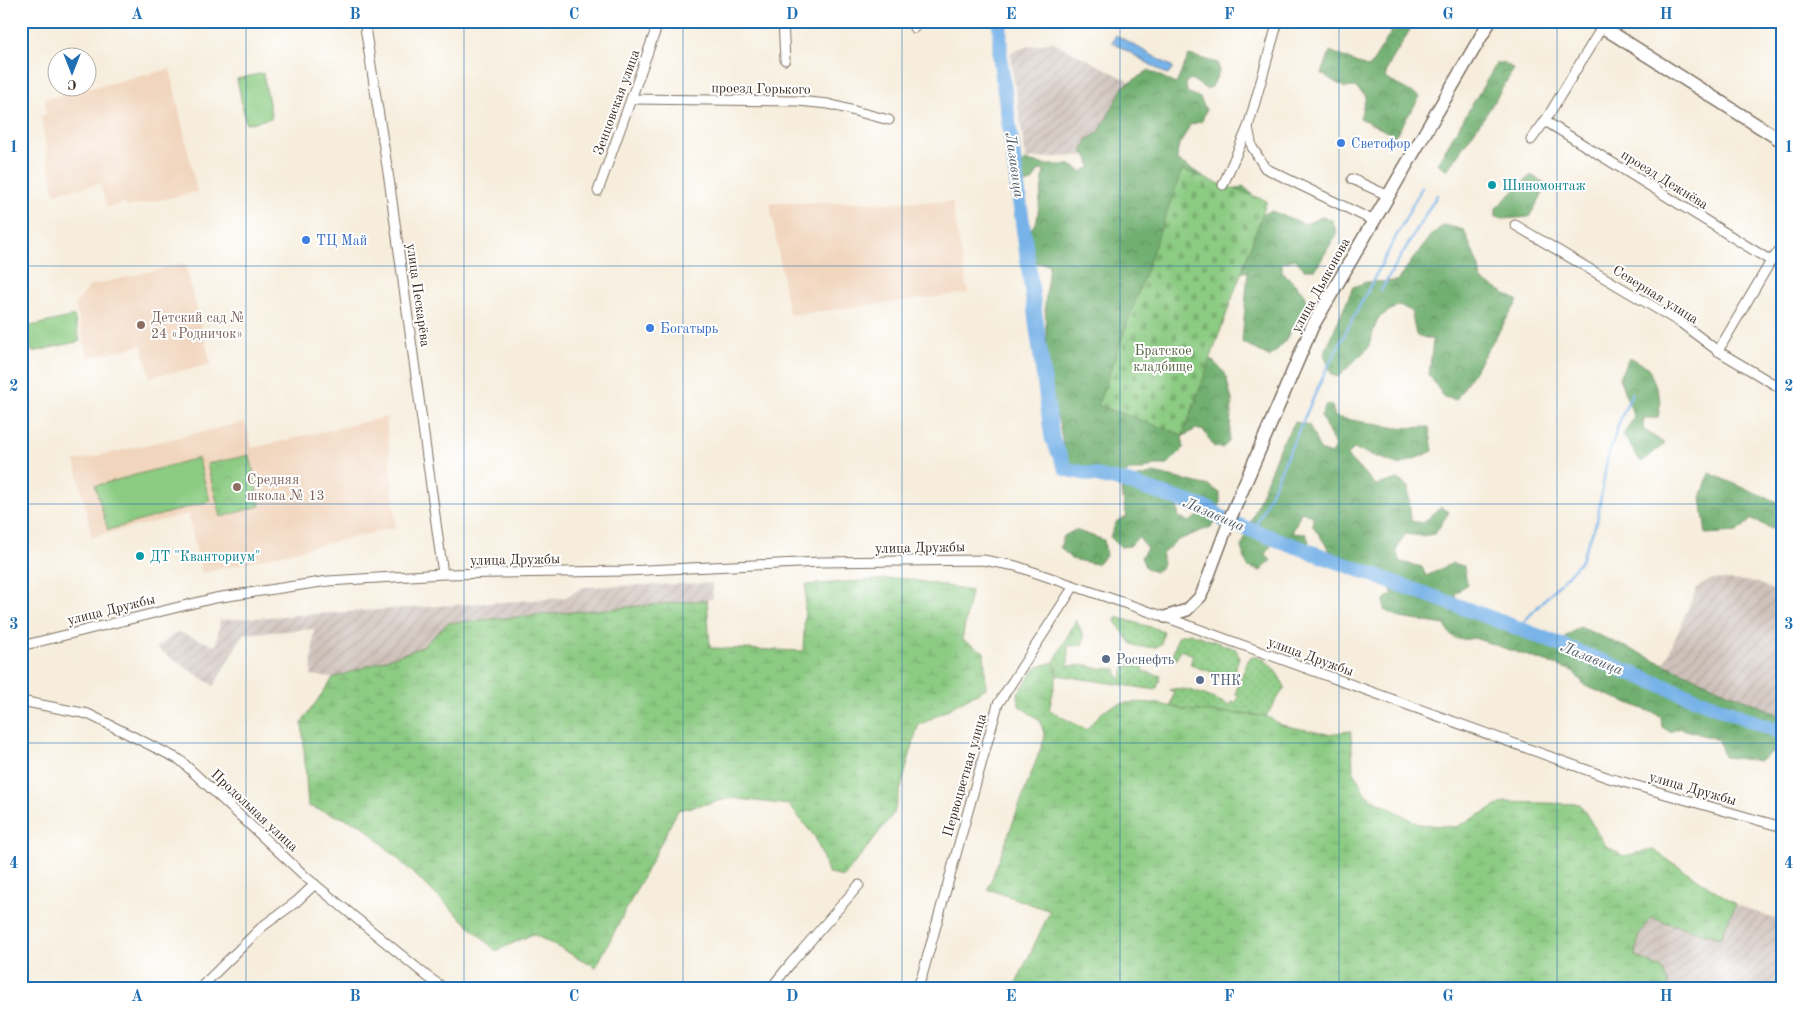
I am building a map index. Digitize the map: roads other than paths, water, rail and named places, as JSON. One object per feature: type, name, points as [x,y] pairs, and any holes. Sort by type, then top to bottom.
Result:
[{"type":"main road","name":"улица Дьяконова","points":[[1232,516],[1312,327],[1490,21]]},
{"type":"main road","points":[[1598,24],[1782,141]]},
{"type":"street","name":"улица Пескарёва","points":[[364,21],[389,179],[443,574]]},
{"type":"street","name":"Зенцовская улица","points":[[598,191],[660,21]]},
{"type":"street","points":[[783,21],[785,60]]},
{"type":"street","points":[[1223,185],[1248,127],[1278,21]]},
{"type":"street","points":[[1531,140],[1545,121],[1598,24]]},
{"type":"street","name":"проезд Горького","points":[[631,99],[798,101],[828,104],[889,120]]},
{"type":"street","name":"проезд Дежнёва","points":[[1545,121],[1771,261]]},
{"type":"street","points":[[1248,127],[1252,147],[1265,168],[1374,221]]},
{"type":"street","points":[[1352,179],[1388,196]]},
{"type":"street","name":"Северная улица","points":[[1515,225],[1681,323],[1718,351],[1782,389]]},
{"type":"street","points":[[1718,351],[1771,261],[1782,246]]},
{"type":"street","name":"улица Дьяконова","points":[[1165,617],[1187,610],[1201,596],[1232,516]]},
{"type":"street","name":"улица Дружбы","points":[[21,646],[216,598],[328,581],[443,574],[625,571],[820,562],[982,560],[1016,566],[1165,617],[1609,778],[1782,827]]},
{"type":"street","name":"Первоцветная улица","points":[[917,988],[922,976],[998,704],[1074,586]]},
{"type":"street","name":"Продольная улица","points":[[21,701],[88,714],[180,760],[316,884],[428,977],[444,988]]},
{"type":"street","points":[[200,988],[263,926],[296,902],[316,884]]},
{"type":"street","points":[[771,988],[791,962],[859,885]]},
{"type":"water","points":[[1116,35],[1173,67],[1168,75],[1112,42]]},
{"type":"waterway","name":"Лазавица","points":[[1000,21],[1000,58],[1052,438],[1066,469],[1126,482],[1212,510],[1224,520],[1518,628],[1782,733]]},
{"type":"waterway","points":[[1254,530],[1325,372],[1422,187]]},
{"type":"waterway","points":[[1381,290],[1437,195]]},
{"type":"waterway","points":[[1518,628],[1580,562],[1597,521],[1607,460],[1619,423],[1632,393]]},
{"type":"place","name":"Светофор","points":[[1341,143]]},
{"type":"place","name":"Шиномонтаж","points":[[1492,185]]},
{"type":"place","name":"ТЦ Май","points":[[306,240]]},
{"type":"place","name":"Детский сад № 24 «Родничок»","points":[[141,325]]},
{"type":"place","name":"Богатырь","points":[[650,328]]},
{"type":"place","name":"Средняя школа № 13","points":[[237,487]]},
{"type":"place","name":"ДТ \"Кванториум\"","points":[[140,556]]},
{"type":"place","name":"Роснефть","points":[[1106,659]]},
{"type":"place","name":"ТНК","points":[[1200,680]]},
{"type":"park label","name":"Братское кладбище","points":[[1163,358]]}]
